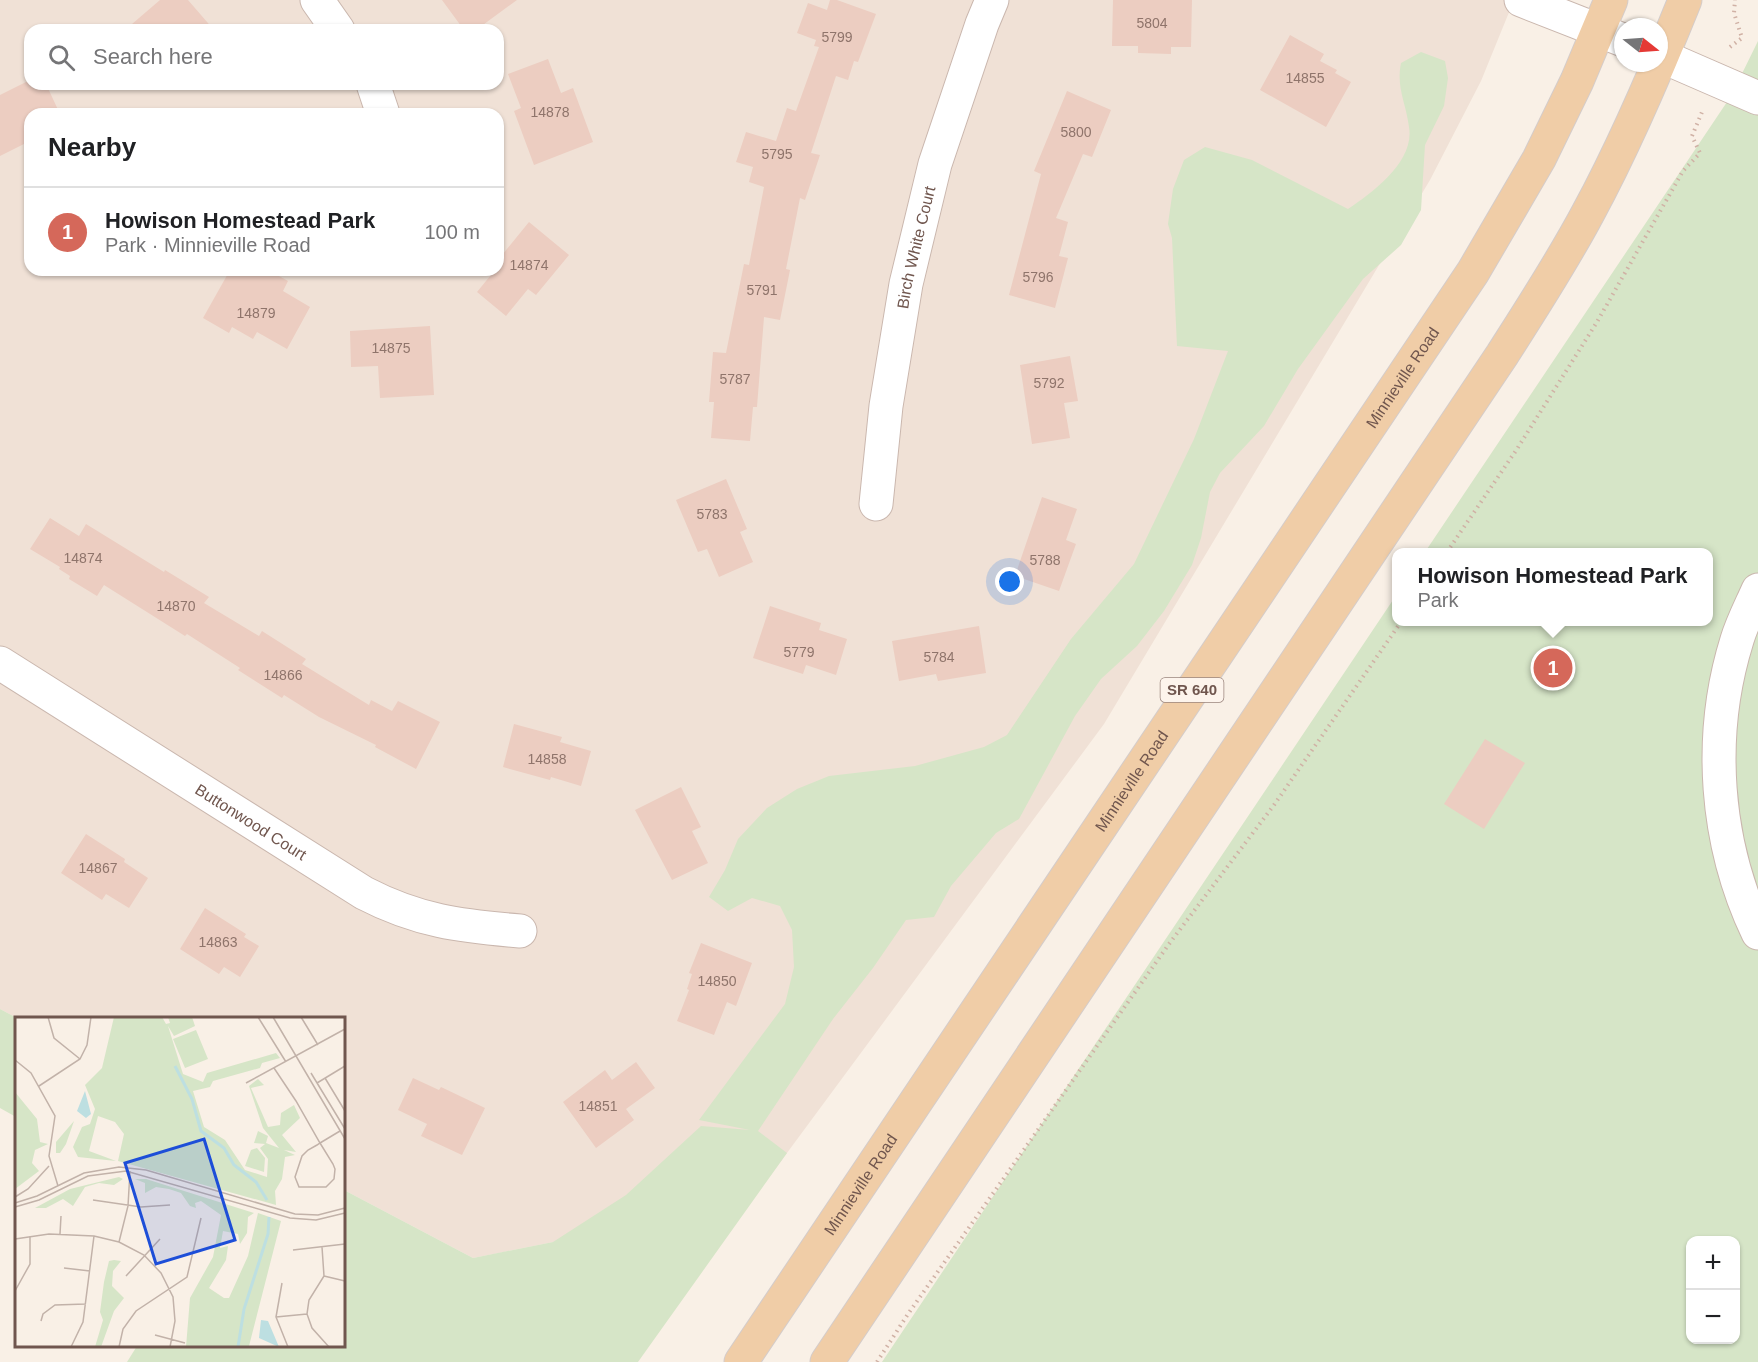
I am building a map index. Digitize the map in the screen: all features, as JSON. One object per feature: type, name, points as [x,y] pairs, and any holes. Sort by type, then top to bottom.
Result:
[{"type":"main road","name":"Minnieville Road","points":[[741,1362],[1473,272],[1539,159],[1577,81],[1611,35],[1611,0]]},
{"type":"main road","points":[[1668,40],[1685,0]]},
{"type":"main road","points":[[827,1362],[1508,346],[1567,253],[1589,212],[1611,169],[1654,72]]},
{"type":"street","points":[[317,0],[335,24]]},
{"type":"street","name":"Birch White Court","points":[[876,504],[886,406],[906,284],[935,164],[992,0]]},
{"type":"street","points":[[1521,0],[1611,35]]},
{"type":"street","points":[[1668,59],[1758,98]]},
{"type":"street","points":[[375,90],[381,108]]},
{"type":"street","points":[[1758,590],[1734,651],[1724,696],[1719,754],[1721,802],[1732,866],[1758,933]]},
{"type":"street","name":"Buttonwood Court","points":[[0,663],[385,904],[439,922],[466,927],[520,931]]},
{"type":"path","points":[[1727,49],[1742,38],[1734,13],[1735,0]]},
{"type":"path","points":[[1451,548],[1517,449],[1597,322],[1683,171],[1700,153],[1692,136]]},
{"type":"path","points":[[877,1362],[908,1314],[1169,944],[1274,805],[1398,626]]},
{"type":"shaded area","points":[[0,0],[1514,0],[1481,81],[1430,180],[1104,724],[750,1203],[473,1258],[345,1191],[345,1017],[15,1017],[0,1009]]},
{"type":"green space","points":[[1758,41],[1758,1362],[882,1362],[1392,601],[1392,626],[1713,626],[1713,548],[1428,548],[1731,96]]},
{"type":"green space","points":[[1421,52],[1445,61],[1448,78],[1444,106],[1425,145],[1421,210],[1401,245],[1363,279],[1298,369],[1264,426],[1220,473],[1210,492],[1201,538],[1192,565],[1164,611],[1137,646],[1101,679],[1075,716],[1019,819],[996,833],[951,886],[934,917],[906,920],[873,968],[833,1019],[758,1131],[787,1153],[638,1362],[127,1362],[136,1347],[345,1347],[345,1191],[473,1258],[553,1242],[626,1195],[701,1126],[750,1130],[699,1120],[785,1004],[794,967],[792,930],[780,906],[752,898],[728,911],[709,897],[725,870],[738,839],[767,808],[797,789],[829,776],[915,766],[984,747],[1007,735],[1071,639],[1134,564],[1194,439],[1228,351],[1177,346],[1172,238],[1168,224],[1173,189],[1184,160],[1205,147],[1252,160],[1348,209],[1380,185],[1406,152],[1409,127],[1400,80],[1401,63]]},
{"type":"green space","points":[[0,1009],[15,1017],[15,1116],[0,1108]]},
{"type":"building","points":[[160,0],[188,0],[209,24],[132,24]]},
{"type":"building","points":[[442,0],[517,0],[484,24],[460,24]]},
{"type":"building","points":[[830,0],[837,0],[876,14],[858,62],[854,61],[848,80],[836,76],[811,153],[820,155],[805,200],[800,198],[786,269],[790,270],[780,320],[764,317],[757,407],[753,407],[750,441],[711,438],[714,402],[709,402],[713,352],[726,353],[744,264],[749,265],[764,187],[749,182],[753,167],[736,162],[746,132],[776,141],[787,108],[796,111],[819,47],[814,46],[816,40],[797,33],[808,3],[827,10]]},
{"type":"building","points":[[1113,0],[1192,0],[1191,47],[1171,47],[1171,54],[1138,53],[1138,46],[1112,46]]},
{"type":"building","points":[[1290,35],[1324,54],[1320,61],[1337,70],[1335,73],[1351,82],[1326,127],[1260,90]]},
{"type":"building","points":[[548,59],[561,93],[573,88],[593,142],[534,165],[514,111],[521,108],[508,74]]},
{"type":"building","points":[[24,83],[24,90],[49,90],[57,108],[24,108],[24,144],[0,156],[0,95]]},
{"type":"building","points":[[1067,91],[1111,110],[1092,157],[1083,154],[1056,218],[1068,222],[1059,256],[1068,258],[1055,308],[1009,295],[1041,174],[1034,171]]},
{"type":"building","points":[[529,222],[569,255],[536,295],[528,289],[506,316],[477,292],[490,276],[504,276],[504,253]]},
{"type":"building","points":[[227,276],[279,276],[288,281],[283,291],[310,307],[287,349],[257,332],[253,339],[232,327],[229,333],[203,318]]},
{"type":"building","points":[[430,326],[434,395],[380,398],[378,366],[351,367],[350,331]]},
{"type":"building","points":[[1070,356],[1078,401],[1064,403],[1070,438],[1032,444],[1020,365]]},
{"type":"building","points":[[726,479],[747,529],[740,532],[753,562],[719,577],[707,549],[698,552],[676,500]]},
{"type":"building","points":[[1042,497],[1077,509],[1066,540],[1076,544],[1059,591],[1015,576]]},
{"type":"building","points":[[50,518],[79,536],[86,524],[164,572],[165,570],[209,597],[204,603],[259,636],[262,631],[306,659],[302,664],[369,705],[371,700],[392,711],[398,701],[440,722],[416,769],[375,747],[376,745],[319,717],[284,695],[282,698],[187,634],[185,636],[104,585],[97,596],[69,579],[70,576],[59,569],[60,567],[30,549]]},
{"type":"building","points":[[770,606],[821,623],[819,630],[847,639],[836,675],[806,665],[803,674],[753,658]]},
{"type":"building","points":[[979,626],[986,673],[938,681],[936,674],[899,681],[892,641]]},
{"type":"building","points":[[514,724],[562,737],[560,742],[591,751],[581,786],[503,767]]},
{"type":"building","points":[[1485,739],[1525,763],[1484,829],[1444,804]]},
{"type":"building","points":[[681,787],[701,827],[692,831],[708,863],[672,880],[635,810]]},
{"type":"building","points":[[86,834],[125,859],[124,862],[148,878],[129,908],[106,894],[102,900],[61,873]]},
{"type":"building","points":[[205,908],[246,934],[244,937],[259,946],[240,977],[224,967],[219,974],[180,949]]},
{"type":"building","points":[[701,943],[752,963],[736,1006],[727,1002],[714,1035],[677,1021],[689,990],[687,989],[692,974],[689,973]]},
{"type":"building","points":[[636,1062],[655,1088],[626,1109],[634,1120],[596,1148],[563,1102],[605,1070],[612,1080]]},
{"type":"building","points":[[413,1078],[439,1090],[441,1087],[485,1108],[462,1155],[421,1136],[427,1124],[398,1110]]},
{"type":"place","name":"Howison Homestead Park","points":[[1553,668]]}]
